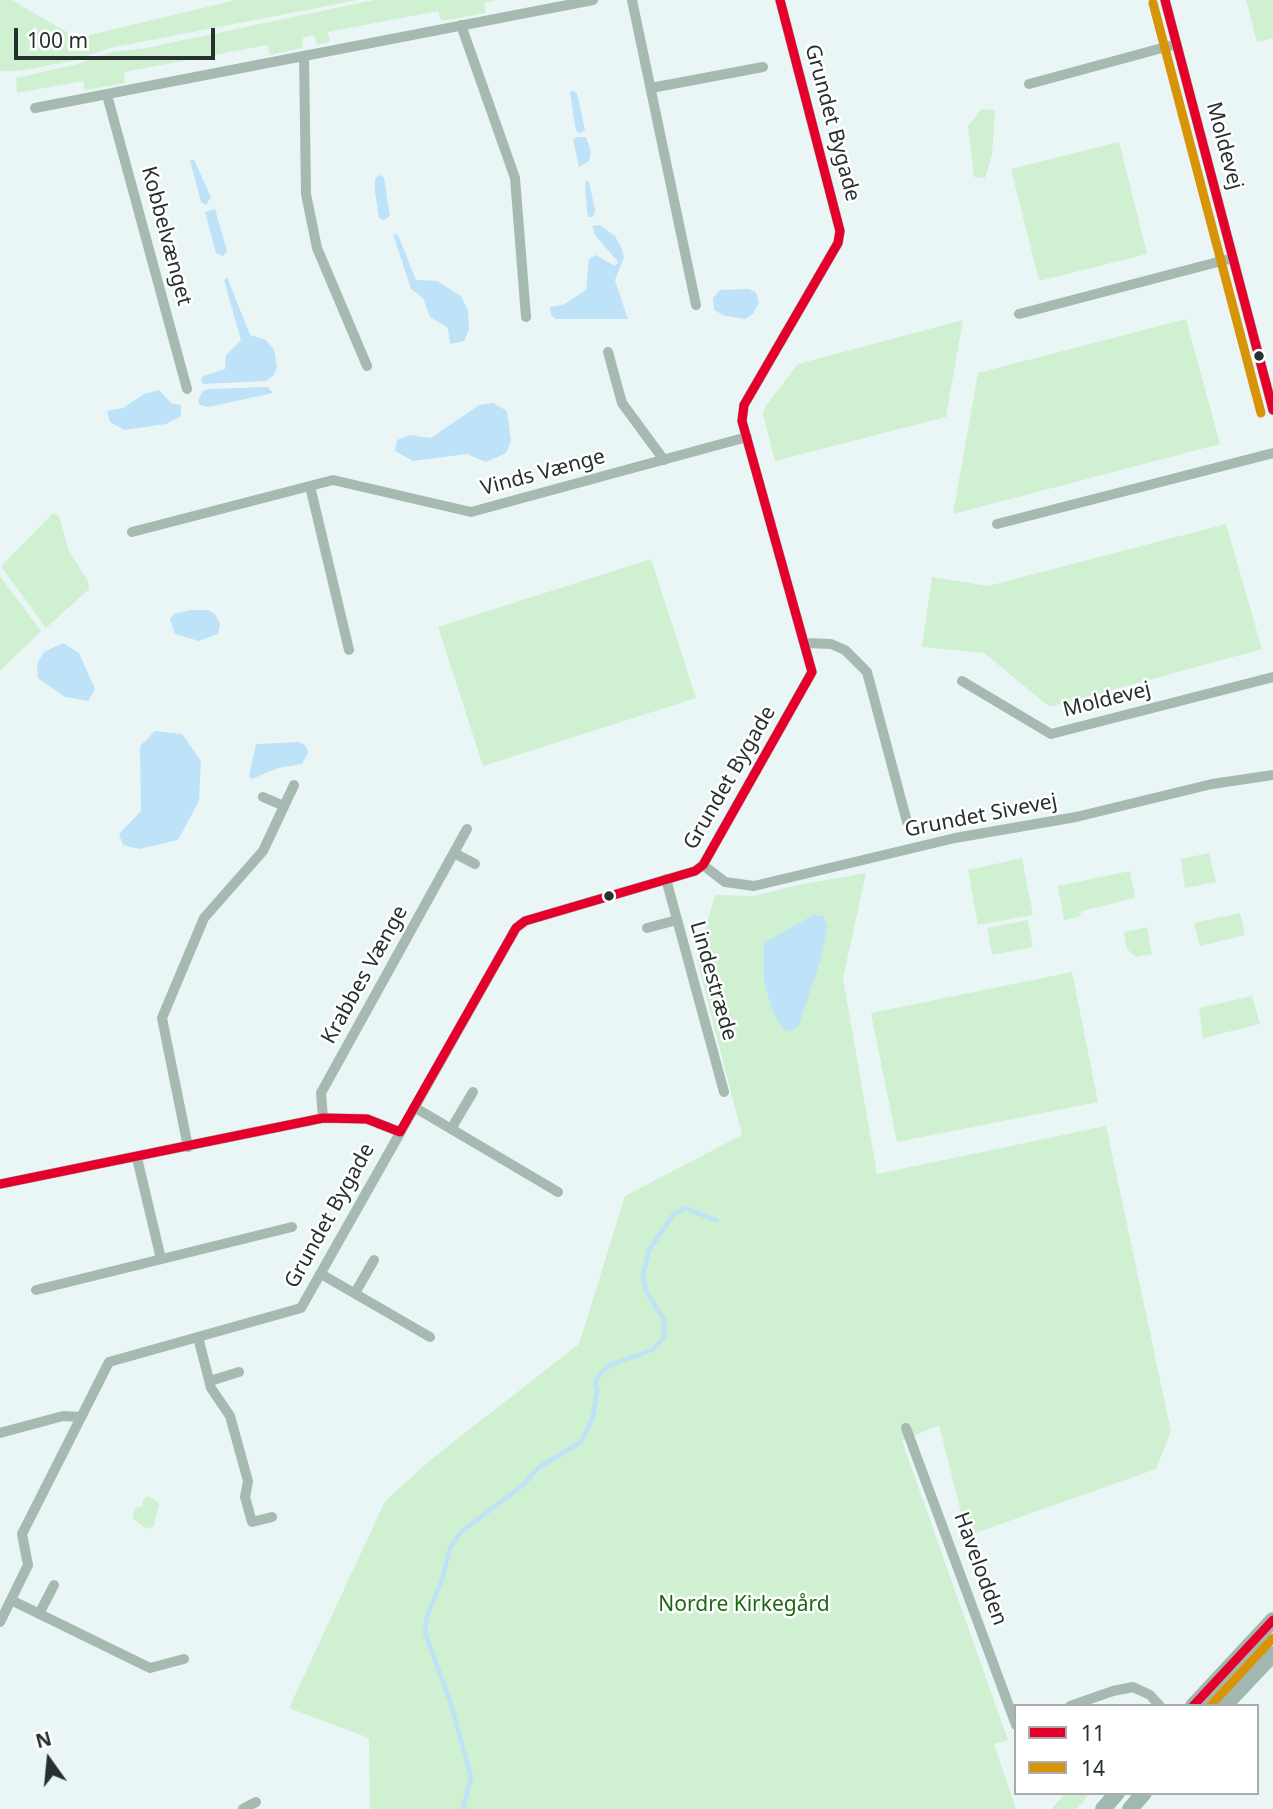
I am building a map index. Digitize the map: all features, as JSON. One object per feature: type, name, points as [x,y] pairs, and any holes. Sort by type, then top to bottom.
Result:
[{"type":"main road","points":[[1195,1704],[1270,1629]]},
{"type":"main road","points":[[1226,1704],[1273,1654]]},
{"type":"main road","points":[[1103,1809],[1115,1795]]},
{"type":"main road","points":[[1130,1809],[1142,1795]]},
{"type":"street","points":[[35,108],[593,0]]},
{"type":"street","points":[[632,0],[696,305]]},
{"type":"street","name":"Grundet Bygade","points":[[0,1622],[28,1565],[22,1534],[109,1362],[301,1308],[516,928],[525,921],[695,871],[703,865],[812,672],[743,421],[744,405],[838,243],[840,231],[780,0]]},
{"type":"street","name":"Moldevej","points":[[1165,0],[1273,410]]},
{"type":"street","points":[[461,26],[515,178],[526,317]]},
{"type":"street","points":[[1029,84],[1177,44]]},
{"type":"street","points":[[304,56],[306,194],[317,248],[368,366]]},
{"type":"street","points":[[651,88],[763,67]]},
{"type":"street","name":"Kobbelvænget","points":[[107,94],[187,389]]},
{"type":"street","points":[[1019,314],[1233,258]]},
{"type":"street","points":[[608,352],[622,403],[664,460]]},
{"type":"street","name":"Vinds Vænge","points":[[132,532],[333,480],[471,512],[747,437]]},
{"type":"street","points":[[997,524],[1273,453]]},
{"type":"street","points":[[310,486],[349,650]]},
{"type":"street","points":[[805,643],[831,645],[845,650],[867,672],[906,822]]},
{"type":"street","name":"Moldevej","points":[[962,681],[1051,734],[1273,677]]},
{"type":"street","name":"Grundet Sivevej","points":[[703,865],[725,882],[754,886],[956,838],[1076,817],[1212,784],[1273,775]]},
{"type":"street","points":[[188,1147],[162,1018],[204,918],[263,852],[294,785]]},
{"type":"street","points":[[263,797],[284,806]]},
{"type":"street","name":"Krabbes Vænge","points":[[323,1118],[321,1093],[467,829]]},
{"type":"street","points":[[454,853],[475,864]]},
{"type":"street","name":"Lindestræde","points":[[666,880],[724,1092]]},
{"type":"street","points":[[647,928],[677,920]]},
{"type":"street","points":[[451,1129],[473,1092]]},
{"type":"street","points":[[414,1107],[558,1192]]},
{"type":"street","points":[[0,1184],[323,1118],[368,1119],[400,1132]]},
{"type":"street","points":[[137,1158],[161,1259]]},
{"type":"street","points":[[36,1290],[292,1227]]},
{"type":"street","points":[[355,1293],[374,1260]]},
{"type":"street","points":[[321,1274],[430,1337]]},
{"type":"street","points":[[198,1337],[209,1381],[230,1416],[248,1481],[245,1497],[252,1522],[272,1517]]},
{"type":"street","points":[[209,1381],[239,1372]]},
{"type":"street","points":[[0,1433],[64,1416],[79,1417]]},
{"type":"street","name":"Havelodden","points":[[906,1428],[1014,1720]]},
{"type":"street","points":[[39,1614],[54,1585]]},
{"type":"street","points":[[11,1600],[150,1668],[184,1659]]},
{"type":"street","points":[[1075,1704],[1113,1690],[1133,1687],[1150,1695],[1158,1704]]},
{"type":"street","points":[[243,1809],[256,1801]]},
{"type":"green space","points":[[0,0],[12,0],[77,38],[236,0],[358,0],[110,48],[72,61],[18,71],[0,71]]},
{"type":"green space","points":[[374,0],[497,0],[484,3],[486,13],[441,21],[438,11],[328,32],[330,42],[317,45],[314,35],[303,38],[302,48],[270,55],[267,45],[124,72],[125,83],[85,90],[83,81],[17,93],[16,78],[74,65],[112,52],[146,48]]},
{"type":"green space","points":[[1246,0],[1273,0],[1273,38],[1257,42]]},
{"type":"green space","points":[[982,109],[995,110],[992,155],[985,178],[974,177],[968,126]]},
{"type":"green space","points":[[1119,142],[1147,254],[1039,281],[1011,169]]},
{"type":"green space","points":[[1186,319],[1220,444],[953,514],[978,373]]},
{"type":"green space","points":[[963,320],[946,417],[775,461],[763,414],[765,407],[798,364]]},
{"type":"green space","points":[[53,513],[59,516],[69,551],[88,581],[89,589],[46,628],[1,566]]},
{"type":"green space","points":[[1226,524],[1262,649],[1050,707],[984,653],[922,647],[932,577],[988,586]]},
{"type":"green space","points":[[651,559],[696,698],[483,766],[438,627]]},
{"type":"green space","points":[[0,576],[41,631],[0,671]]},
{"type":"green space","points":[[1209,853],[1216,882],[1185,888],[1181,859]]},
{"type":"green space","points":[[1022,858],[1033,915],[978,925],[968,870]]},
{"type":"green space","points":[[1130,871],[1135,898],[1082,911],[1079,917],[1064,920],[1058,886]]},
{"type":"green space","name":"Nordre Kirkegård","points":[[866,873],[843,978],[877,1174],[1106,1126],[1171,1431],[1156,1469],[967,1536],[939,1425],[902,1441],[1008,1740],[994,1744],[1016,1809],[370,1809],[369,1738],[289,1708],[385,1501],[434,1457],[579,1344],[625,1196],[742,1135],[697,960],[715,895],[754,896]]},
{"type":"green space","points":[[1240,913],[1245,935],[1200,946],[1194,923]]},
{"type":"green space","points":[[1028,920],[1033,947],[992,955],[987,928]]},
{"type":"green space","points":[[1147,927],[1152,954],[1136,957],[1127,949],[1124,932]]},
{"type":"green space","points":[[1072,972],[1098,1102],[897,1142],[871,1013]]},
{"type":"green space","points":[[1252,996],[1260,1024],[1203,1038],[1199,1008]]},
{"type":"green space","points":[[149,1496],[159,1503],[154,1526],[147,1529],[132,1518],[135,1508],[142,1506],[144,1498]]},
{"type":"green space","points":[[1064,1795],[1088,1795],[1077,1809],[1051,1809]]},
{"type":"water","points":[[570,92],[577,93],[585,130],[581,133],[577,132],[575,126]]},
{"type":"water","points":[[586,137],[591,152],[589,161],[579,167],[573,139]]},
{"type":"water","points":[[190,160],[194,160],[211,197],[206,205],[201,202]]},
{"type":"water","points":[[379,175],[384,177],[390,216],[384,220],[379,218],[375,191],[375,178]]},
{"type":"water","points":[[585,181],[589,182],[595,210],[593,217],[589,217],[587,212]]},
{"type":"water","points":[[215,209],[227,251],[223,256],[216,253],[205,212]]},
{"type":"water","points":[[600,225],[615,236],[624,257],[615,280],[628,319],[556,319],[551,315],[550,307],[563,305],[586,290],[589,259],[596,255],[615,266],[618,262],[595,235],[592,226]]},
{"type":"water","points":[[393,234],[398,235],[416,280],[437,281],[461,296],[468,311],[469,329],[464,341],[450,344],[448,328],[430,317],[423,298],[411,289]]},
{"type":"water","points":[[227,277],[250,335],[266,340],[274,350],[277,367],[274,375],[266,381],[203,384],[201,381],[203,376],[225,369],[226,355],[241,340],[224,280]]},
{"type":"water","points":[[748,289],[756,292],[759,302],[753,314],[745,319],[725,316],[714,310],[713,298],[720,290]]},
{"type":"water","points":[[268,387],[273,393],[208,407],[200,405],[198,400],[203,391],[210,389]]},
{"type":"water","points":[[159,390],[171,403],[181,405],[181,416],[166,424],[124,430],[110,422],[107,411],[123,408],[144,394]]},
{"type":"water","points":[[493,403],[507,411],[511,441],[506,453],[486,462],[467,454],[413,461],[395,451],[397,440],[410,435],[431,438],[479,405]]},
{"type":"water","points":[[190,610],[208,610],[215,614],[220,624],[218,634],[199,641],[175,634],[170,619],[174,614]]},
{"type":"water","points":[[63,643],[79,653],[95,689],[88,701],[65,697],[38,678],[37,664],[44,652]]},
{"type":"water","points":[[155,731],[182,734],[201,761],[199,801],[178,840],[139,849],[123,845],[119,834],[141,811],[140,746]]},
{"type":"water","points":[[299,742],[306,746],[308,753],[302,764],[278,768],[252,779],[249,776],[256,744]]},
{"type":"water","points":[[813,915],[823,916],[827,926],[822,956],[798,1027],[789,1032],[782,1028],[772,1010],[764,980],[764,943]]},
{"type":"waterway","points":[[463,1809],[471,1777],[450,1701],[425,1633],[427,1616],[442,1580],[450,1548],[461,1532],[523,1485],[538,1468],[581,1442],[593,1417],[597,1391],[595,1382],[601,1373],[610,1365],[652,1350],[664,1337],[664,1320],[646,1291],[643,1276],[649,1250],[673,1215],[685,1208],[717,1221]]},
{"type":"transit line","name":"11","points":[[0,1184],[323,1118],[367,1119],[400,1132],[516,928],[525,921],[695,871],[703,865],[812,672],[742,421],[744,405],[838,243],[840,231],[780,0]]},
{"type":"transit line","name":"11","points":[[1165,0],[1273,410]]},
{"type":"transit line","name":"14","points":[[1153,3],[1261,413]]},
{"type":"transit line","name":"11","points":[[1195,1704],[1273,1620]]},
{"type":"transit line","name":"14","points":[[1212,1704],[1273,1638]]}]
